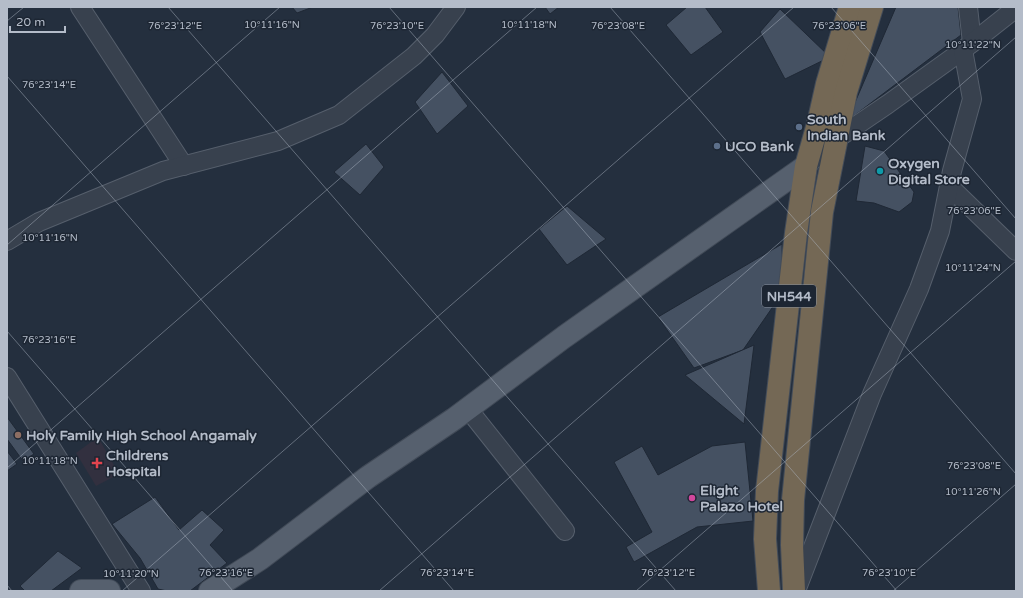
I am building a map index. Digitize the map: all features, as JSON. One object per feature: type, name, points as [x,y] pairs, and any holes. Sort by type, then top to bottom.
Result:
[{"type":"highway","name":"NH544","points":[[769,591],[765,539],[767,491],[793,259],[806,166],[818,124],[829,76],[850,7]]},
{"type":"highway","name":"NH544","points":[[795,591],[792,545],[793,500],[822,212],[846,92],[872,7]]},
{"type":"main road","points":[[210,591],[260,559],[368,477],[468,409],[564,337],[806,166]]},
{"type":"main road","points":[[81,591],[109,591]]},
{"type":"street","points":[[80,7],[184,166]]},
{"type":"street","points":[[7,241],[39,222],[164,171],[278,141],[339,115],[414,56],[435,35],[456,7]]},
{"type":"street","points":[[795,591],[872,394],[919,289],[940,231],[952,171],[972,99],[968,46],[968,7]]},
{"type":"street","points":[[806,166],[838,138],[968,46],[1016,8]]},
{"type":"street","points":[[949,186],[1016,251]]},
{"type":"street","points":[[7,377],[141,591]]},
{"type":"street","points":[[468,409],[565,531]]},
{"type":"shaded area","name":"Childrens Hospital","points":[[98,437],[119,474],[96,486],[76,453]]},
{"type":"building","points":[[292,7],[313,7],[297,13]]},
{"type":"building","points":[[545,7],[559,7],[550,14]]},
{"type":"building","points":[[687,7],[705,7],[723,32],[691,55],[666,25]]},
{"type":"building","points":[[896,7],[958,7],[961,35],[847,121]]},
{"type":"building","points":[[780,9],[830,57],[785,79],[760,32]]},
{"type":"building","points":[[442,72],[468,106],[437,134],[415,102]]},
{"type":"building","points":[[366,144],[384,167],[360,195],[334,172]]},
{"type":"building","name":"Oxygen Digital Store","points":[[865,146],[884,151],[914,192],[912,202],[899,212],[874,203],[856,201]]},
{"type":"building","points":[[567,206],[606,239],[567,265],[539,229]]},
{"type":"building","points":[[782,244],[783,292],[743,350],[694,368],[658,317]]},
{"type":"building","points":[[754,345],[744,424],[685,375]]},
{"type":"building","points":[[7,417],[34,454],[23,461],[7,439]]},
{"type":"building","name":"Elight Palazo Hotel","points":[[745,442],[753,521],[697,527],[634,562],[626,547],[652,532],[614,462],[642,446],[658,475],[712,446]]},
{"type":"building","points":[[7,451],[17,464],[7,471]]},
{"type":"building","points":[[155,497],[179,530],[202,510],[224,530],[210,545],[227,563],[190,591],[167,591],[158,589],[140,558],[112,524]]},
{"type":"building","points":[[58,551],[82,568],[51,591],[25,591],[20,586]]},
{"type":"place","name":"South Indian Bank","points":[[799,127]]},
{"type":"place","name":"UCO Bank","points":[[717,146]]},
{"type":"place","name":"Oxygen Digital Store","points":[[880,171]]},
{"type":"place","name":"Holy Family High School Angamaly","points":[[18,435]]},
{"type":"place","name":"Childrens Hospital","points":[[97,463]]},
{"type":"place","name":"Elight Palazo Hotel","points":[[692,498]]}]
